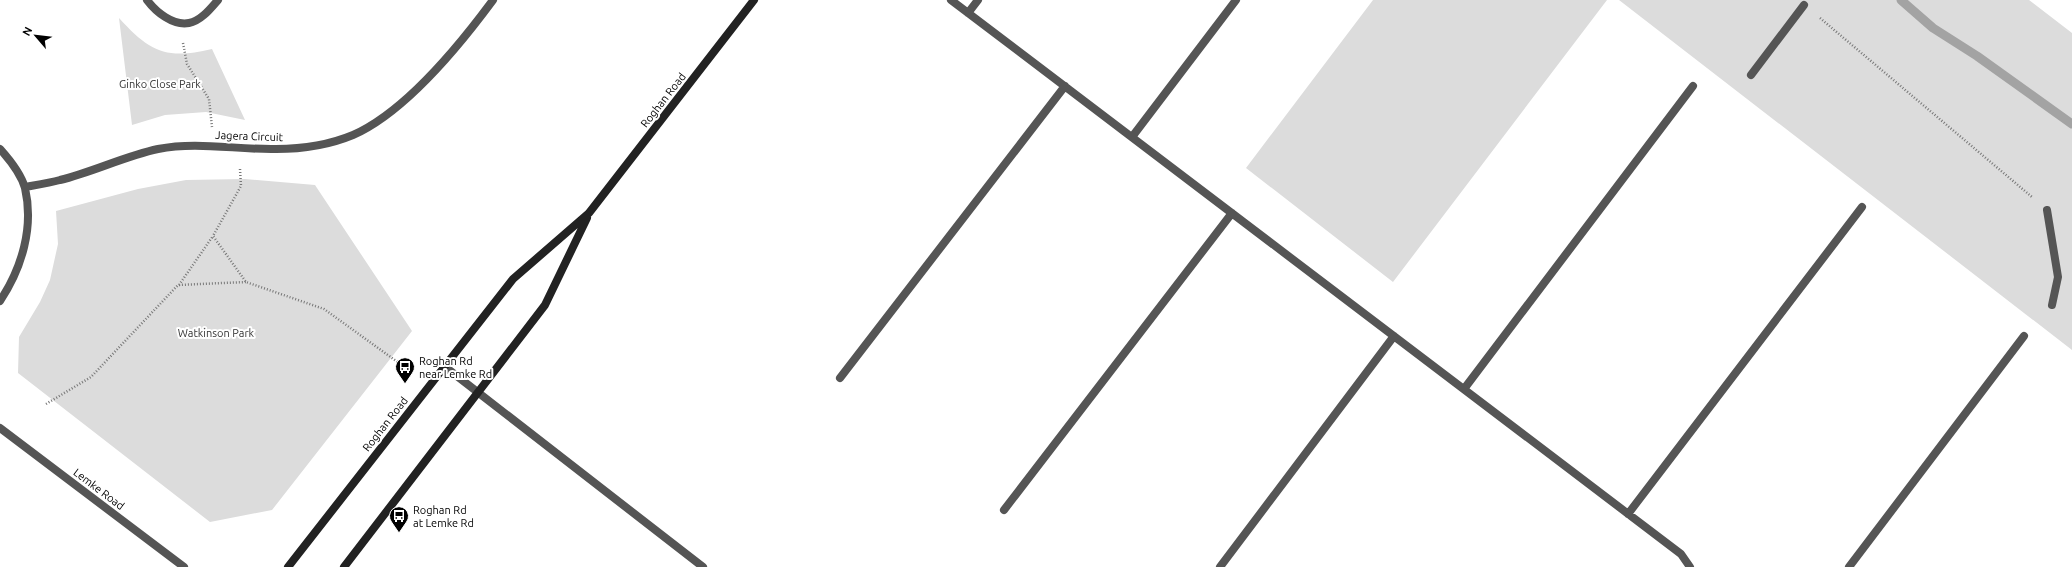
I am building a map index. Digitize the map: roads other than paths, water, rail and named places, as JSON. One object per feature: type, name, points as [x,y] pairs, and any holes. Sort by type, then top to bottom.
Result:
[{"type":"main road","name":"Roghan Road","points":[[288,567],[513,279],[589,214],[754,0]]},
{"type":"main road","name":"Roghan Road","points":[[344,567],[545,305],[589,214]]},
{"type":"street","points":[[147,0],[157,12],[180,22],[190,23],[200,18],[218,0]]},
{"type":"street","name":"Jagera Circuit","points":[[25,187],[60,180],[158,149],[183,146],[213,146],[276,149],[332,142],[352,135],[373,124],[402,102],[457,45],[493,0]]},
{"type":"street","points":[[951,0],[1681,554],[1690,567]]},
{"type":"street","points":[[968,13],[978,0]]},
{"type":"street","points":[[1132,137],[1236,0]]},
{"type":"street","points":[[1750,75],[1804,5]]},
{"type":"street","points":[[840,378],[1065,86]]},
{"type":"street","points":[[1464,389],[1693,86]]},
{"type":"street","points":[[0,149],[17,172],[25,187],[28,213],[24,252],[16,274],[0,301]]},
{"type":"street","points":[[1628,514],[1862,207]]},
{"type":"street","points":[[2047,210],[2058,277],[2052,305]]},
{"type":"street","points":[[1004,510],[1232,213]]},
{"type":"street","points":[[1220,567],[1394,336]]},
{"type":"street","points":[[1849,567],[2024,336]]},
{"type":"street","points":[[444,366],[703,567]]},
{"type":"street","name":"Lemke Road","points":[[0,428],[184,567]]},
{"type":"waterway","points":[[1901,0],[1933,28],[1977,56],[2072,124]]},
{"type":"place","name":"Roghan Rd near Lemke Rd","points":[[405,384]]},
{"type":"place","name":"Roghan Rd at Lemke Rd","points":[[399,533]]},
{"type":"park label","name":"Ginko Close Park","points":[[160,84]]},
{"type":"park label","name":"Watkinson Park","points":[[216,333]]}]
